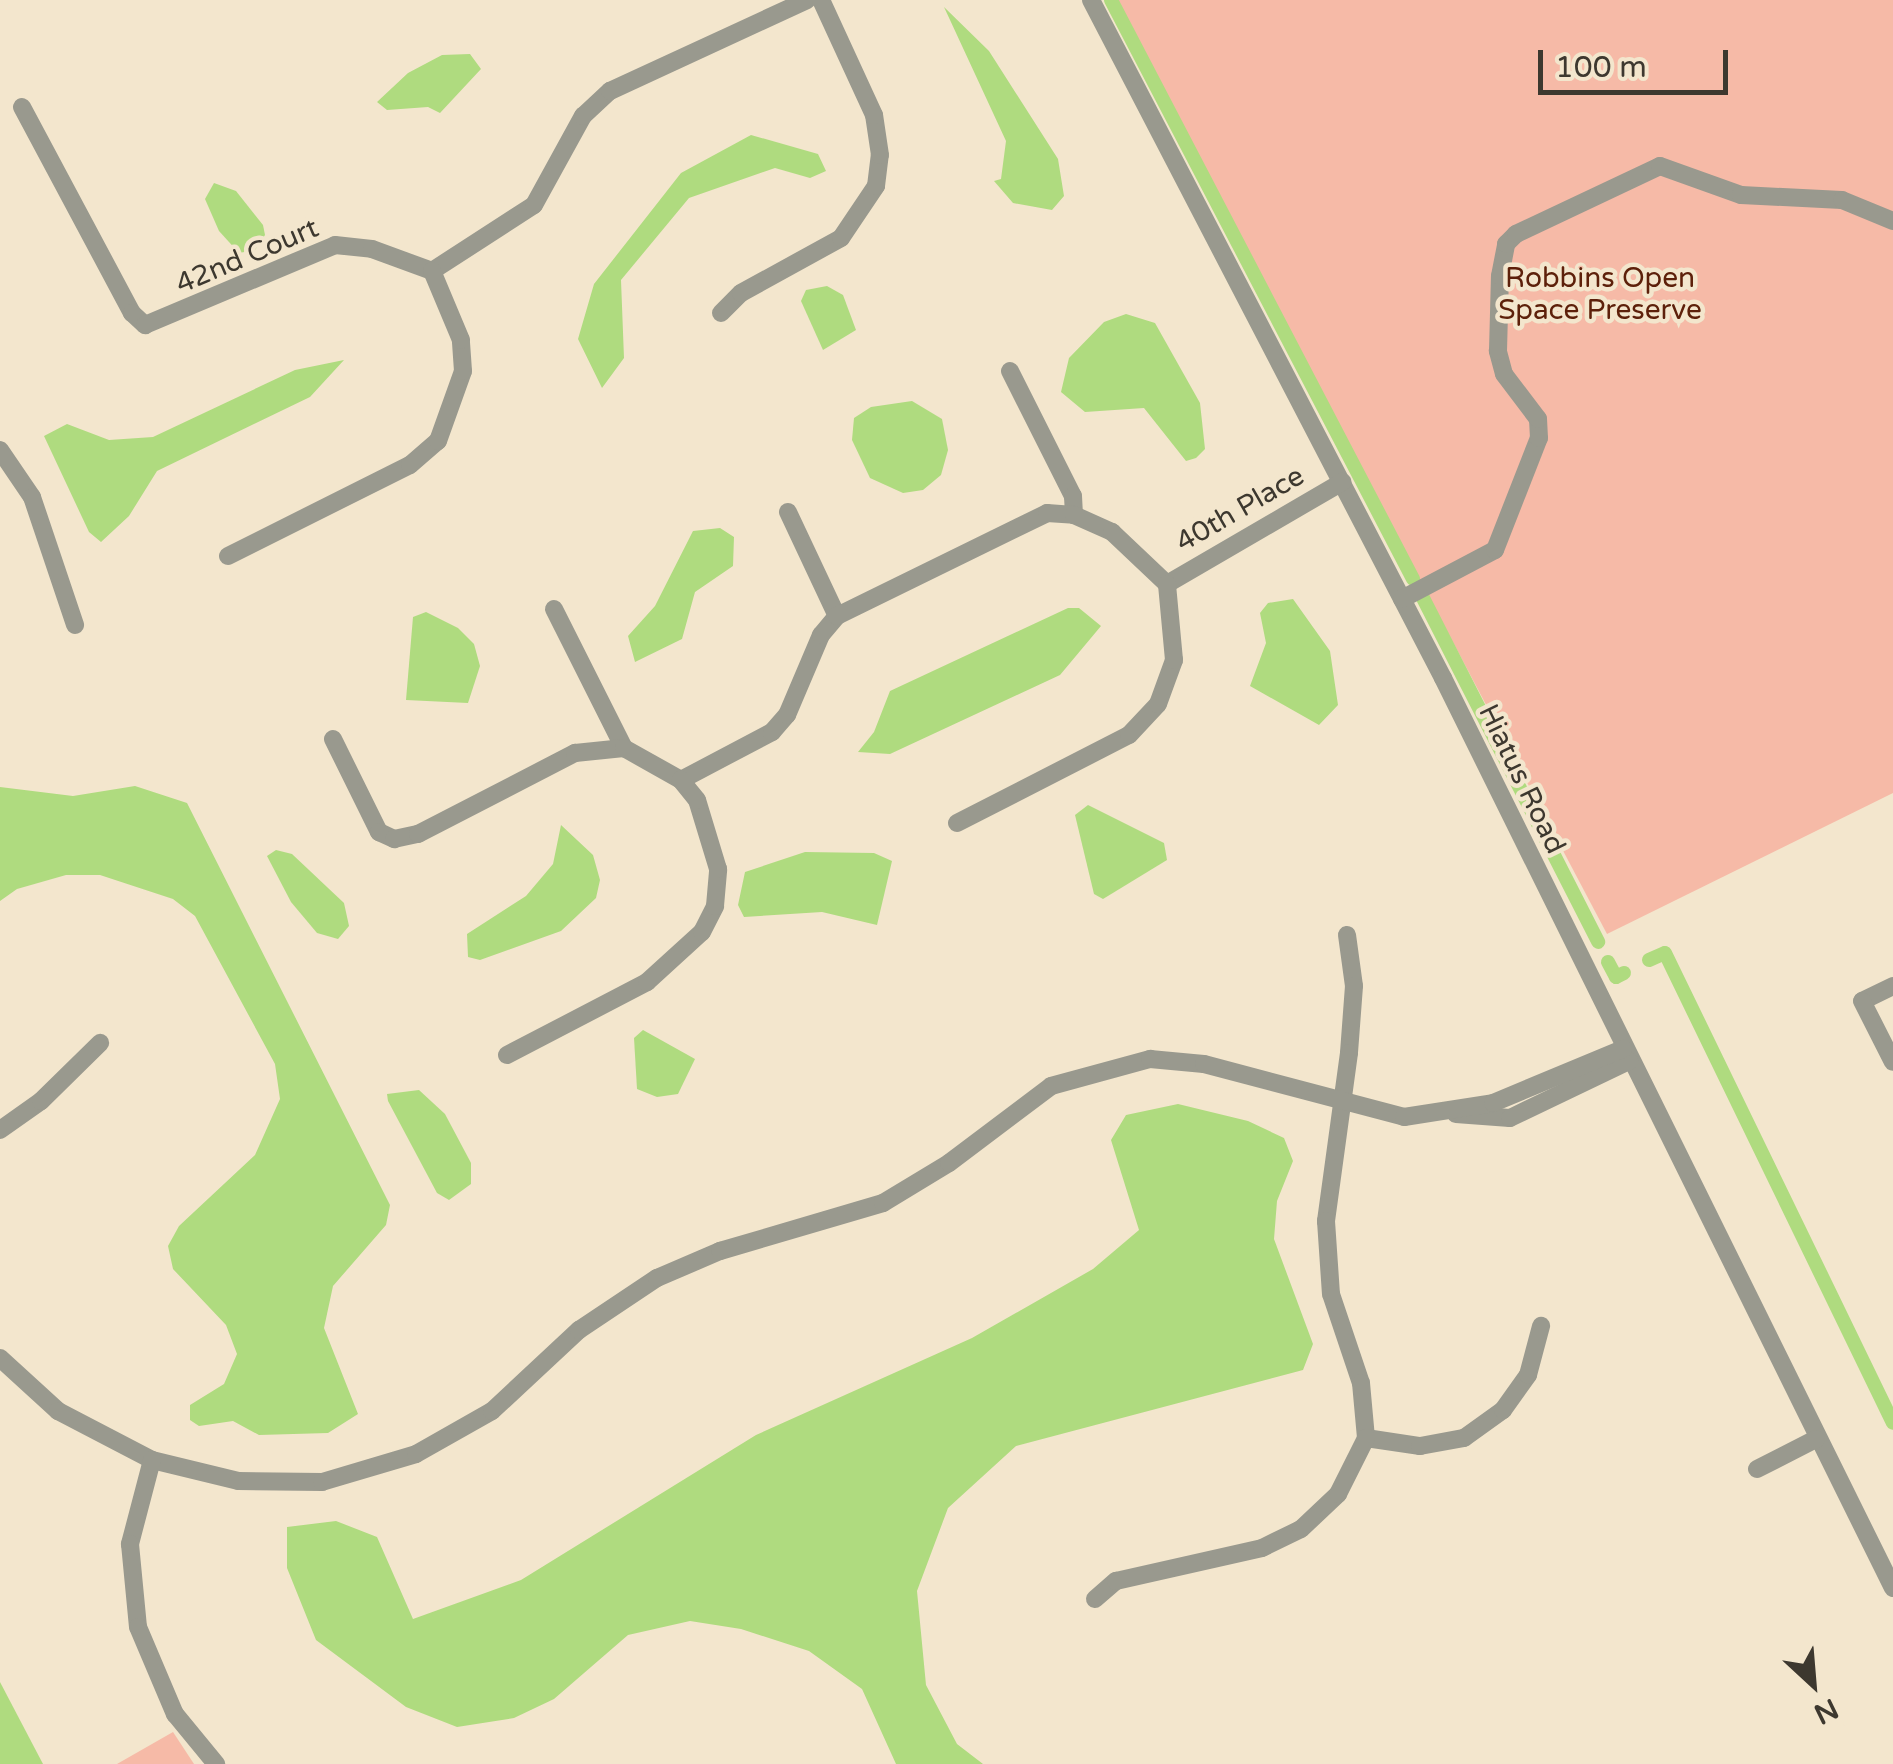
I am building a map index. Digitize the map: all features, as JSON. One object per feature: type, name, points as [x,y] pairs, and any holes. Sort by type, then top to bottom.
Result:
[{"type":"street","points":[[228,556],[410,465],[438,441],[463,372],[461,340],[432,271],[534,206],[583,116],[610,91],[807,0]]},
{"type":"street","points":[[721,313],[741,293],[840,238],[876,186],[880,155],[874,114],[821,0]]},
{"type":"street","name":"Hiatus Road","points":[[1091,0],[1402,598],[1893,1588]]},
{"type":"street","name":"42nd Court","points":[[22,107],[132,313],[145,325],[335,244],[372,249],[432,271]]},
{"type":"street","points":[[1402,598],[1495,550],[1539,438],[1538,418],[1504,374],[1498,350],[1500,276],[1506,244],[1516,234],[1660,166],[1742,195],[1842,200],[1893,221]]},
{"type":"street","points":[[1010,371],[1073,496],[1074,515]]},
{"type":"street","points":[[0,450],[32,497],[74,625]]},
{"type":"street","name":"40th Place","points":[[1166,584],[1342,482]]},
{"type":"street","points":[[788,512],[838,616]]},
{"type":"street","points":[[681,780],[772,732],[787,715],[821,635],[838,616],[1047,513],[1074,515],[1140,552],[1166,584],[1174,660],[1158,704],[1129,735],[957,823]]},
{"type":"street","points":[[507,1055],[647,982],[702,932],[714,906],[718,869],[698,800],[681,780],[624,748],[554,609]]},
{"type":"street","points":[[333,739],[379,832],[394,839],[418,834],[575,753],[624,748]]},
{"type":"street","points":[[1095,1599],[1116,1580],[1262,1548],[1301,1528],[1338,1494],[1366,1438],[1361,1383],[1332,1294],[1326,1222],[1354,986],[1347,934]]},
{"type":"street","points":[[1893,986],[1862,1001],[1893,1062]]},
{"type":"street","points":[[0,1130],[41,1101],[100,1043]]},
{"type":"street","points":[[1456,1114],[1626,1055]]},
{"type":"street","points":[[0,1358],[58,1411],[152,1460],[238,1481],[322,1482],[416,1454],[492,1411],[579,1330],[656,1278],[720,1251],[883,1203],[949,1163],[1050,1086],[1150,1058],[1204,1064],[1340,1104],[1404,1117],[1456,1114],[1510,1118],[1626,1055]]},
{"type":"street","points":[[1366,1438],[1420,1446],[1464,1438],[1503,1410],[1528,1374],[1540,1326]]},
{"type":"street","points":[[1756,1468],[1816,1439]]},
{"type":"street","points":[[152,1460],[130,1544],[138,1628],[175,1714],[216,1764]]},
{"type":"green space","name":"Robbins Open Space Preserve","points":[[1114,0],[1893,0],[1893,793],[1607,934]]},
{"type":"green space","points":[[173,1732],[194,1764],[117,1764]]},
{"type":"shaded area","points":[[944,7],[989,51],[1058,159],[1064,196],[1052,210],[1013,203],[994,181],[1001,179],[1006,141]]},
{"type":"shaded area","points":[[470,54],[481,69],[440,113],[428,107],[387,110],[377,102],[408,73],[442,55]]},
{"type":"shaded area","points":[[751,135],[818,154],[826,171],[810,178],[775,168],[689,198],[621,280],[624,358],[602,388],[578,339],[594,284],[681,173]]},
{"type":"shaded area","points":[[214,183],[236,191],[263,225],[265,235],[255,250],[239,253],[219,231],[205,199]]},
{"type":"shaded area","points":[[827,286],[843,295],[856,330],[823,350],[801,301],[806,290]]},
{"type":"shaded area","points":[[1126,314],[1155,323],[1200,403],[1205,449],[1196,458],[1186,461],[1144,408],[1085,412],[1061,392],[1069,358],[1104,322]]},
{"type":"shaded area","points":[[344,360],[310,397],[157,471],[129,516],[101,542],[89,532],[44,436],[67,424],[109,440],[153,437],[295,370]]},
{"type":"shaded area","points":[[912,401],[942,419],[948,450],[941,475],[923,490],[903,493],[870,478],[852,440],[854,418],[871,407]]},
{"type":"shaded area","points":[[720,528],[734,537],[733,566],[695,592],[682,639],[635,662],[628,636],[655,606],[693,531]]},
{"type":"shaded area","points":[[1293,599],[1330,651],[1338,705],[1319,725],[1250,686],[1266,643],[1260,613],[1268,603]]},
{"type":"shaded area","points":[[1068,608],[1079,608],[1101,626],[1060,675],[890,754],[858,752],[874,732],[890,691]]},
{"type":"shaded area","points":[[426,612],[458,628],[474,644],[480,666],[468,703],[406,700],[413,617]]},
{"type":"shaded area","points":[[135,786],[187,803],[390,1205],[386,1225],[333,1286],[324,1328],[358,1414],[328,1433],[259,1435],[233,1421],[199,1426],[190,1420],[190,1405],[224,1384],[237,1354],[226,1325],[173,1269],[168,1246],[179,1226],[255,1155],[280,1099],[275,1064],[195,916],[173,899],[100,875],[66,875],[17,889],[0,901],[0,787],[73,796]]},
{"type":"shaded area","points":[[1088,805],[1164,843],[1167,860],[1103,899],[1094,894],[1075,815]]},
{"type":"shaded area","points":[[561,825],[593,855],[600,880],[596,898],[561,931],[480,960],[468,957],[467,934],[526,896],[553,864]]},
{"type":"shaded area","points":[[276,850],[292,854],[344,903],[349,926],[338,939],[317,933],[291,902],[267,856]]},
{"type":"shaded area","points":[[805,852],[874,853],[892,861],[877,925],[822,912],[744,917],[738,905],[745,872]]},
{"type":"shaded area","points":[[643,1030],[695,1059],[678,1094],[657,1097],[637,1089],[634,1038]]},
{"type":"shaded area","points":[[419,1090],[445,1114],[471,1163],[471,1184],[449,1200],[437,1193],[388,1101],[387,1094]]},
{"type":"shaded area","points":[[1178,1104],[1248,1121],[1284,1138],[1293,1161],[1277,1201],[1274,1239],[1313,1344],[1303,1370],[1016,1446],[948,1508],[917,1591],[926,1685],[957,1744],[983,1764],[896,1764],[862,1689],[809,1651],[741,1629],[690,1621],[628,1635],[554,1699],[514,1718],[457,1727],[406,1707],[316,1640],[287,1568],[287,1527],[336,1521],[377,1537],[413,1619],[521,1580],[756,1435],[972,1338],[1093,1269],[1139,1230],[1111,1140],[1126,1115]]},
{"type":"shaded area","points":[[0,1682],[43,1764],[0,1764]]},
{"type":"waterway","points":[[1111,0],[1413,579]]},
{"type":"waterway","points":[[1423,598],[1598,942]]},
{"type":"waterway","points":[[1649,960],[1665,953],[1893,1423]]},
{"type":"waterway","points":[[1608,962],[1616,977],[1624,973]]}]
